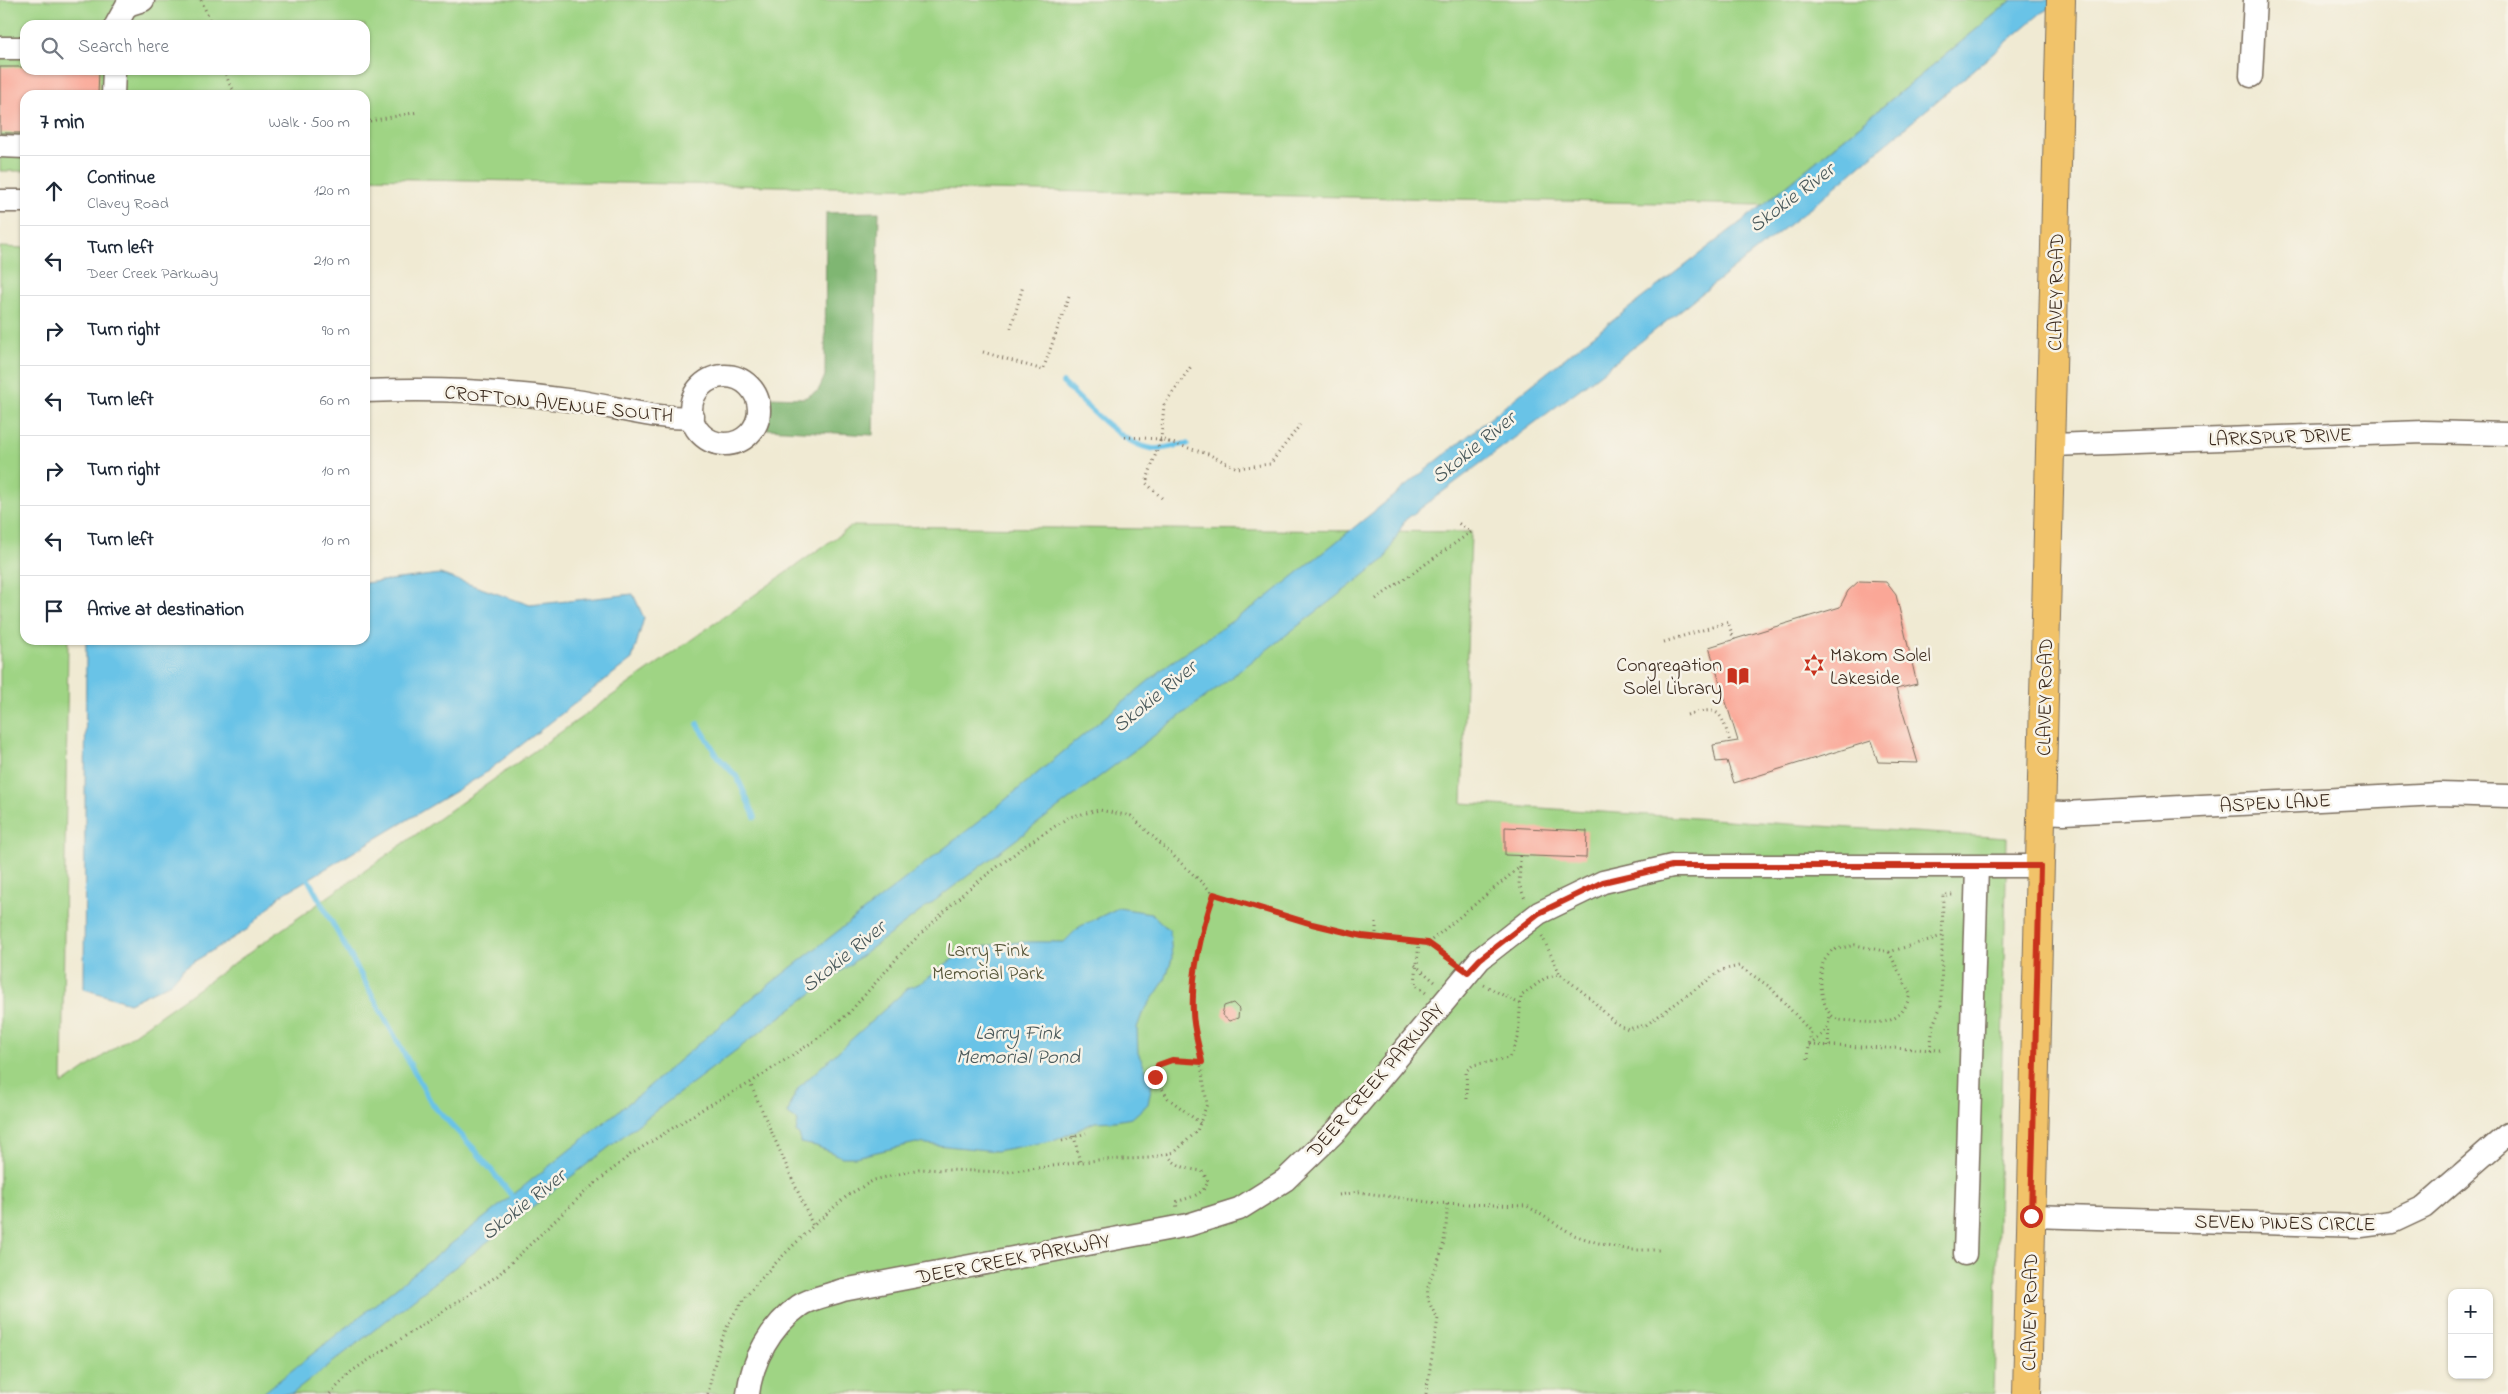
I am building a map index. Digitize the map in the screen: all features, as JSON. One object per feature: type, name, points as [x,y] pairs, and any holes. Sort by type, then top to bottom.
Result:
[{"type":"main road","name":"CLAVEY ROAD","points":[[2027,1394],[2052,445],[2061,0]]},
{"type":"street","points":[[119,20],[127,5],[143,0]]},
{"type":"street","points":[[2251,76],[2255,0]]},
{"type":"street","points":[[0,48],[20,48]]},
{"type":"street","points":[[114,75],[114,90]]},
{"type":"street","points":[[0,146],[20,147]]},
{"type":"street","points":[[0,201],[20,201]]},
{"type":"street","name":"CROFTON AVENUE SOUTH","points":[[370,391],[472,390],[574,401],[663,416],[693,417]]},
{"type":"street","name":"LARKSPUR DRIVE","points":[[2052,445],[2424,432],[2508,434]]},
{"type":"street","name":"ASPEN LANE","points":[[2041,812],[2064,813],[2439,794],[2508,796]]},
{"type":"street","name":"DEER CREEK PARKWAY","points":[[748,1394],[749,1380],[758,1355],[771,1335],[800,1305],[843,1290],[1182,1226],[1239,1208],[1285,1180],[1337,1130],[1480,959],[1539,913],[1603,882],[1672,866],[2040,866]]},
{"type":"street","points":[[1965,1254],[1977,867]]},
{"type":"street","name":"SEVEN PINES CIRCLE","points":[[2031,1216],[2361,1226],[2392,1222],[2424,1208],[2508,1134]]},
{"type":"path","points":[[201,0],[210,20]]},
{"type":"path","points":[[226,75],[234,90]]},
{"type":"path","points":[[370,121],[418,112]]},
{"type":"path","points":[[1011,328],[1023,286]]},
{"type":"path","points":[[983,352],[1043,370],[1070,293]]},
{"type":"path","points":[[1164,500],[1146,483],[1161,439],[1164,405],[1192,365]]},
{"type":"path","points":[[1126,438],[1161,439],[1190,448],[1237,468],[1270,464],[1300,425]]},
{"type":"path","points":[[1376,599],[1471,532],[1458,523]]},
{"type":"path","points":[[1664,642],[1728,622],[1734,640]]},
{"type":"path","points":[[1687,715],[1707,709],[1718,713],[1724,720],[1730,742]]},
{"type":"path","points":[[330,1394],[352,1371],[497,1276],[586,1191],[630,1155],[706,1107],[750,1083],[814,1041],[849,1014],[906,948],[967,890],[1026,844],[1069,817],[1099,810],[1131,816],[1214,894],[1312,924],[1376,937],[1428,943],[1492,991],[1520,1004]]},
{"type":"path","points":[[1520,856],[1520,867]]},
{"type":"path","points":[[708,1394],[715,1359],[730,1320],[777,1262],[814,1226],[848,1195],[874,1180],[918,1169],[1007,1172],[1080,1162],[1150,1158],[1174,1152],[1197,1131],[1207,1104],[1202,1062],[1192,1013],[1195,970],[1201,935],[1214,894]]},
{"type":"path","points":[[1930,1050],[1933,1025],[1941,1006],[1943,895],[1964,895]]},
{"type":"path","points":[[1376,922],[1376,937]]},
{"type":"path","points":[[1889,952],[1910,994],[1907,1006],[1895,1018],[1881,1024],[1836,1019],[1825,1008],[1822,998],[1823,964],[1832,950],[1855,945],[1889,952],[1942,936]]},
{"type":"path","points":[[1418,942],[1415,984],[1446,1000]]},
{"type":"path","points":[[1415,965],[1446,1000]]},
{"type":"path","points":[[1466,1099],[1466,1071],[1473,1065],[1509,1058],[1518,1038],[1521,996],[1545,978],[1560,974],[1589,997],[1614,1022],[1628,1028],[1646,1026],[1722,970],[1740,966],[1770,987],[1806,1026],[1810,1032],[1808,1058]]},
{"type":"path","points":[[1828,1046],[1830,1013]]},
{"type":"path","points":[[1809,1045],[1820,1037],[1829,1026]]},
{"type":"path","points":[[1809,1045],[1941,1050]]},
{"type":"path","points":[[1200,1123],[1168,1098],[1155,1077],[1158,1065],[1172,1060],[1202,1062]]},
{"type":"path","points":[[750,1083],[814,1226]]},
{"type":"path","points":[[1062,1141],[1086,1132]]},
{"type":"path","points":[[1074,1136],[1080,1162]]},
{"type":"path","points":[[1168,1154],[1170,1160],[1178,1165],[1202,1171],[1208,1181],[1205,1190],[1197,1195],[1176,1202],[1182,1226]]},
{"type":"path","points":[[1339,1194],[1359,1192],[1447,1203],[1528,1206],[1574,1235],[1598,1243],[1630,1250],[1661,1250]]},
{"type":"path","points":[[1426,1394],[1438,1318],[1429,1306],[1426,1287],[1442,1250],[1447,1226],[1447,1203]]},
{"type":"green space","points":[[0,0],[2012,0],[1763,205],[370,178],[370,90],[20,90],[20,171],[0,171]]},
{"type":"green space","points":[[879,212],[873,435],[767,429],[770,414],[768,397],[804,398],[818,391],[825,376],[826,213]]},
{"type":"green space","name":"Larry Fink Memorial Park","points":[[0,247],[20,248],[20,645],[68,645],[62,1085],[852,526],[1471,532],[1462,803],[2007,838],[1994,1394],[950,1394],[833,1391],[832,1394],[0,1394]]},
{"type":"water","name":"Skokie River","points":[[2012,0],[2064,0],[2041,13],[1810,208],[1601,373],[1405,520],[1385,559],[1212,692],[658,1109],[292,1394],[262,1394],[640,1094],[752,998],[987,815],[1170,663],[1265,599],[1585,342],[1763,205]]},
{"type":"water","points":[[440,574],[530,605],[633,594],[644,618],[632,659],[484,774],[280,896],[248,929],[185,967],[171,983],[129,1003],[84,989],[86,645],[370,645],[370,582]]},
{"type":"water","name":"Larry Fink Memorial Pond","points":[[1118,908],[1151,913],[1170,931],[1172,959],[1165,980],[1142,1014],[1137,1028],[1138,1053],[1152,1083],[1148,1104],[1132,1118],[1095,1122],[1056,1140],[996,1151],[916,1143],[855,1157],[842,1157],[816,1146],[800,1143],[800,1137],[796,1132],[798,1121],[788,1114],[791,1102],[799,1087],[908,988],[925,980],[950,961],[977,949],[1005,943],[1064,942],[1079,927]]},
{"type":"building","points":[[0,67],[20,67],[20,75],[99,75],[98,90],[20,90],[20,133],[0,133]]},
{"type":"building","name":"Makom Solel Lakeside","points":[[1859,581],[1886,582],[1896,595],[1917,684],[1896,689],[1918,763],[1878,762],[1871,741],[1734,783],[1727,761],[1716,762],[1713,745],[1738,741],[1709,647],[1840,607],[1848,591]]},
{"type":"building","points":[[1505,827],[1587,831],[1586,858],[1505,855]]},
{"type":"building","points":[[1233,1003],[1239,1009],[1238,1018],[1229,1021],[1222,1015],[1224,1006]]},
{"type":"waterway","points":[[1063,383],[1094,413],[1119,434],[1132,442],[1157,449],[1187,444]]},
{"type":"waterway","points":[[698,724],[718,757],[737,777],[755,817]]},
{"type":"waterway","name":"Skokie River","points":[[308,879],[432,1104],[475,1150],[516,1201]]},
{"type":"place","name":"Makom Solel Lakeside","points":[[1814,665]]},
{"type":"place","name":"Congregation Solel Library","points":[[1738,676]]},
{"type":"route","points":[[1155,1077],[1158,1065],[1172,1060],[1202,1062],[1192,1013],[1195,970],[1201,935],[1214,894],[1312,924],[1362,936],[1428,943],[1468,972],[1480,959],[1539,913],[1603,882],[1672,866],[2040,866],[2031,1216]]}]
